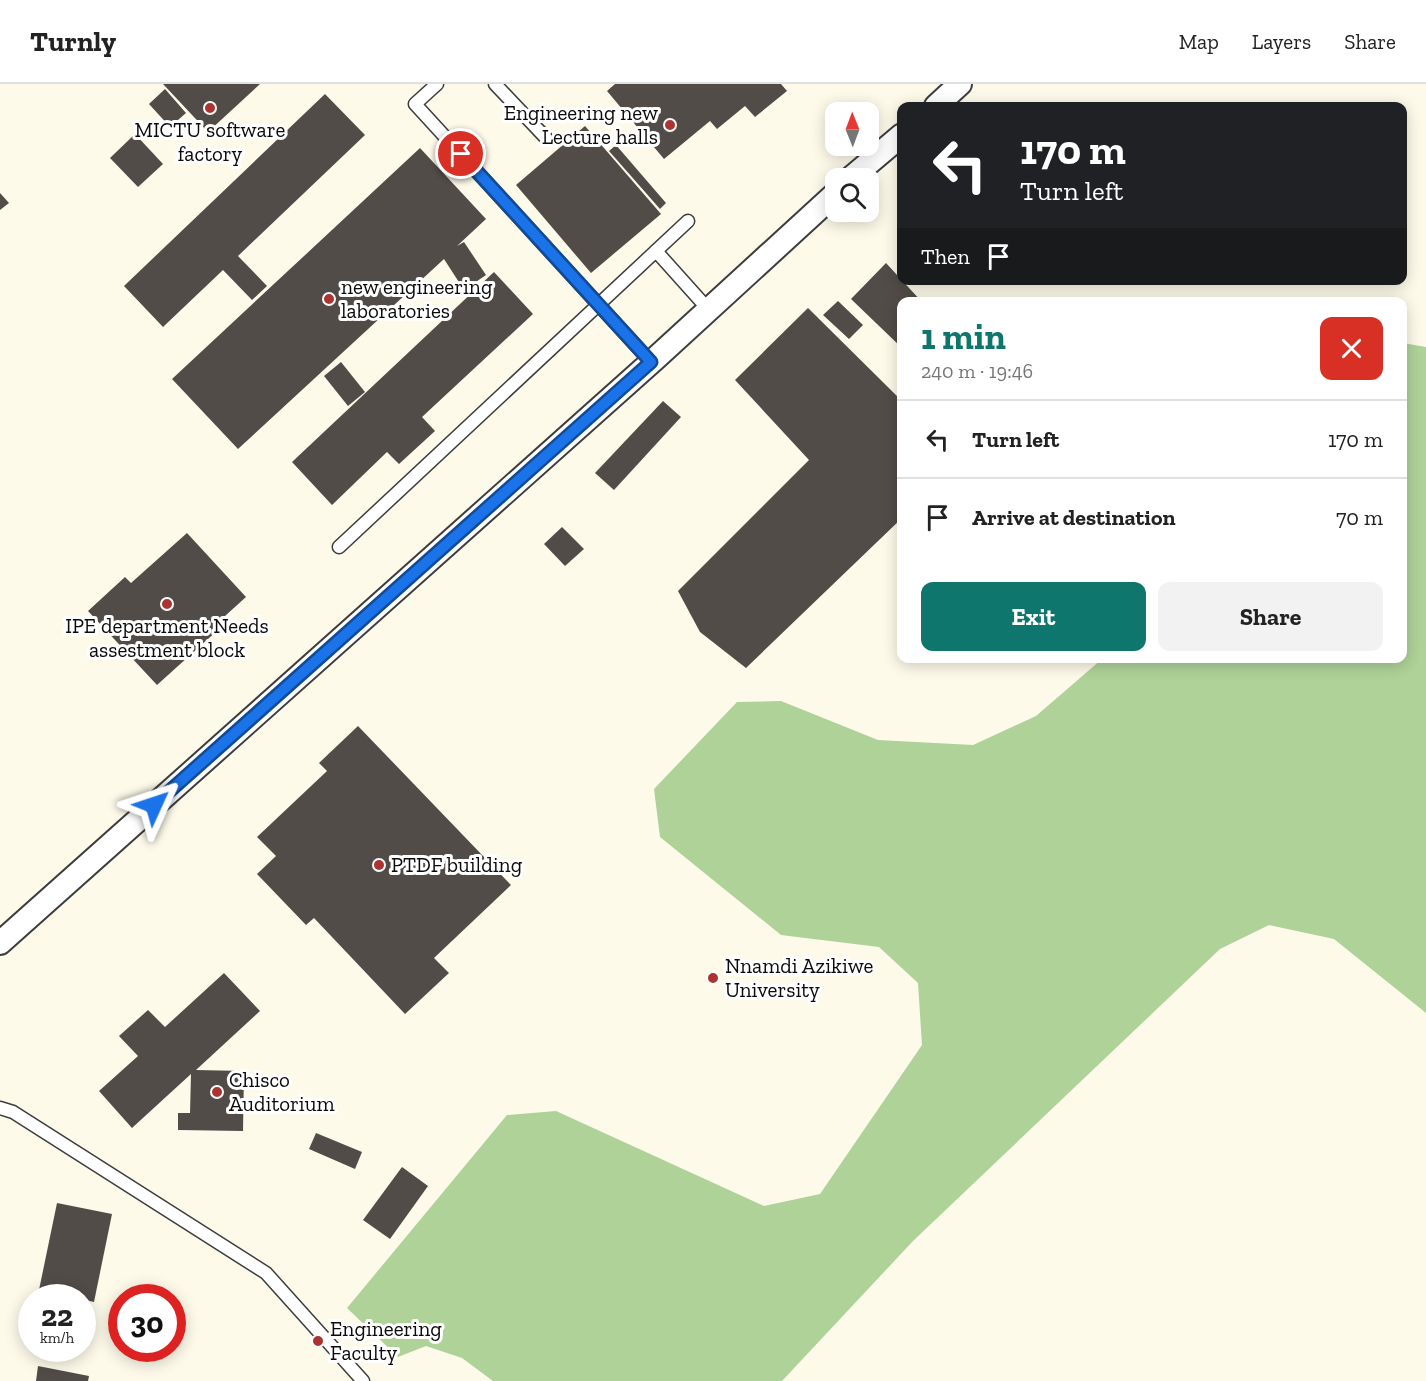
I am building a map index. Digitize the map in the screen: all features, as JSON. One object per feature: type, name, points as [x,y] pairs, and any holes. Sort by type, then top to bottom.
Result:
[{"type":"street","points":[[940,102],[960,84]]},
{"type":"street","points":[[864,168],[897,139]]},
{"type":"street","points":[[0,943],[651,362],[825,203]]},
{"type":"lane","points":[[437,84],[415,104],[651,362]]},
{"type":"lane","points":[[495,84],[546,138]]},
{"type":"lane","points":[[339,547],[688,221]]},
{"type":"lane","points":[[656,251],[708,309]]},
{"type":"lane","points":[[0,1108],[13,1112],[266,1273],[363,1381]]},
{"type":"green space","points":[[1407,344],[1426,347],[1426,1013],[1334,939],[1269,925],[1220,949],[913,1241],[782,1381],[493,1381],[462,1358],[426,1346],[398,1357],[347,1308],[507,1115],[556,1111],[764,1206],[820,1194],[922,1045],[918,983],[879,947],[781,935],[660,837],[654,789],[737,702],[781,701],[878,740],[973,745],[1036,716],[1097,663],[1407,663]]},
{"type":"building","name":"MICTU software factory","points":[[163,84],[260,84],[208,132]]},
{"type":"building","name":"Engineering new Lecture halls","points":[[615,84],[781,84],[787,91],[755,117],[745,106],[717,129],[710,121],[664,159],[607,91]]},
{"type":"building","points":[[165,89],[186,113],[170,127],[149,104]]},
{"type":"building","points":[[325,94],[365,135],[238,256],[267,286],[252,300],[223,270],[163,327],[124,286]]},
{"type":"building","points":[[585,126],[661,214],[591,273],[516,185]]},
{"type":"building","points":[[135,134],[163,164],[138,187],[110,158]]},
{"type":"building","points":[[616,145],[666,203],[660,209],[609,151]]},
{"type":"building","name":"new engineering laboratories","points":[[420,148],[486,219],[457,246],[464,242],[486,275],[464,290],[444,259],[238,449],[172,379]]},
{"type":"building","points":[[0,193],[9,203],[0,210]]},
{"type":"building","points":[[886,263],[897,275],[897,285],[906,285],[917,297],[897,297],[897,343],[851,299]]},
{"type":"building","name":"new engineering laboratories","points":[[494,272],[533,314],[422,417],[435,431],[399,464],[387,452],[332,505],[292,462]]},
{"type":"building","points":[[838,301],[863,325],[849,339],[823,315]]},
{"type":"building","points":[[808,308],[897,396],[897,523],[746,668],[700,632],[678,591],[809,460],[735,380]]},
{"type":"building","points":[[341,362],[365,392],[348,406],[324,376]]},
{"type":"building","points":[[663,401],[681,417],[614,490],[595,473]]},
{"type":"building","points":[[562,527],[584,549],[565,566],[544,544]]},
{"type":"building","name":"IPE department Needs assestment block","points":[[187,533],[246,597],[225,616],[229,620],[157,685],[88,611],[125,577],[131,583]]},
{"type":"building","name":"PTDF building","points":[[358,726],[511,885],[434,958],[449,973],[405,1014],[314,918],[306,925],[257,874],[276,856],[257,837],[327,771],[319,763]]},
{"type":"building","points":[[224,973],[260,1011],[196,1070],[244,1071],[243,1131],[178,1130],[178,1113],[190,1113],[191,1074],[132,1128],[99,1091],[138,1056],[119,1036],[148,1010],[165,1027]]},
{"type":"building","points":[[316,1133],[362,1152],[355,1169],[309,1149]]},
{"type":"building","points":[[402,1167],[428,1186],[390,1239],[363,1220]]},
{"type":"building","points":[[57,1203],[112,1214],[96,1292],[96,1284],[40,1284]]},
{"type":"building","points":[[38,1366],[89,1376],[88,1381],[36,1381]]},
{"type":"place","name":"MICTU software factory","points":[[210,108]]},
{"type":"place","name":"Engineering new Lecture halls","points":[[670,125]]},
{"type":"place","name":"new engineering laboratories","points":[[329,299]]},
{"type":"place","name":"IPE department Needs assestment block","points":[[167,604]]},
{"type":"place","name":"PTDF building","points":[[379,865]]},
{"type":"place","name":"Nnamdi Azikiwe University","points":[[713,978]]},
{"type":"place","name":"Chisco Auditorium","points":[[217,1092]]},
{"type":"place","name":"Engineering Faculty","points":[[318,1341]]},
{"type":"route","points":[[154,805],[651,362],[461,154]]}]
